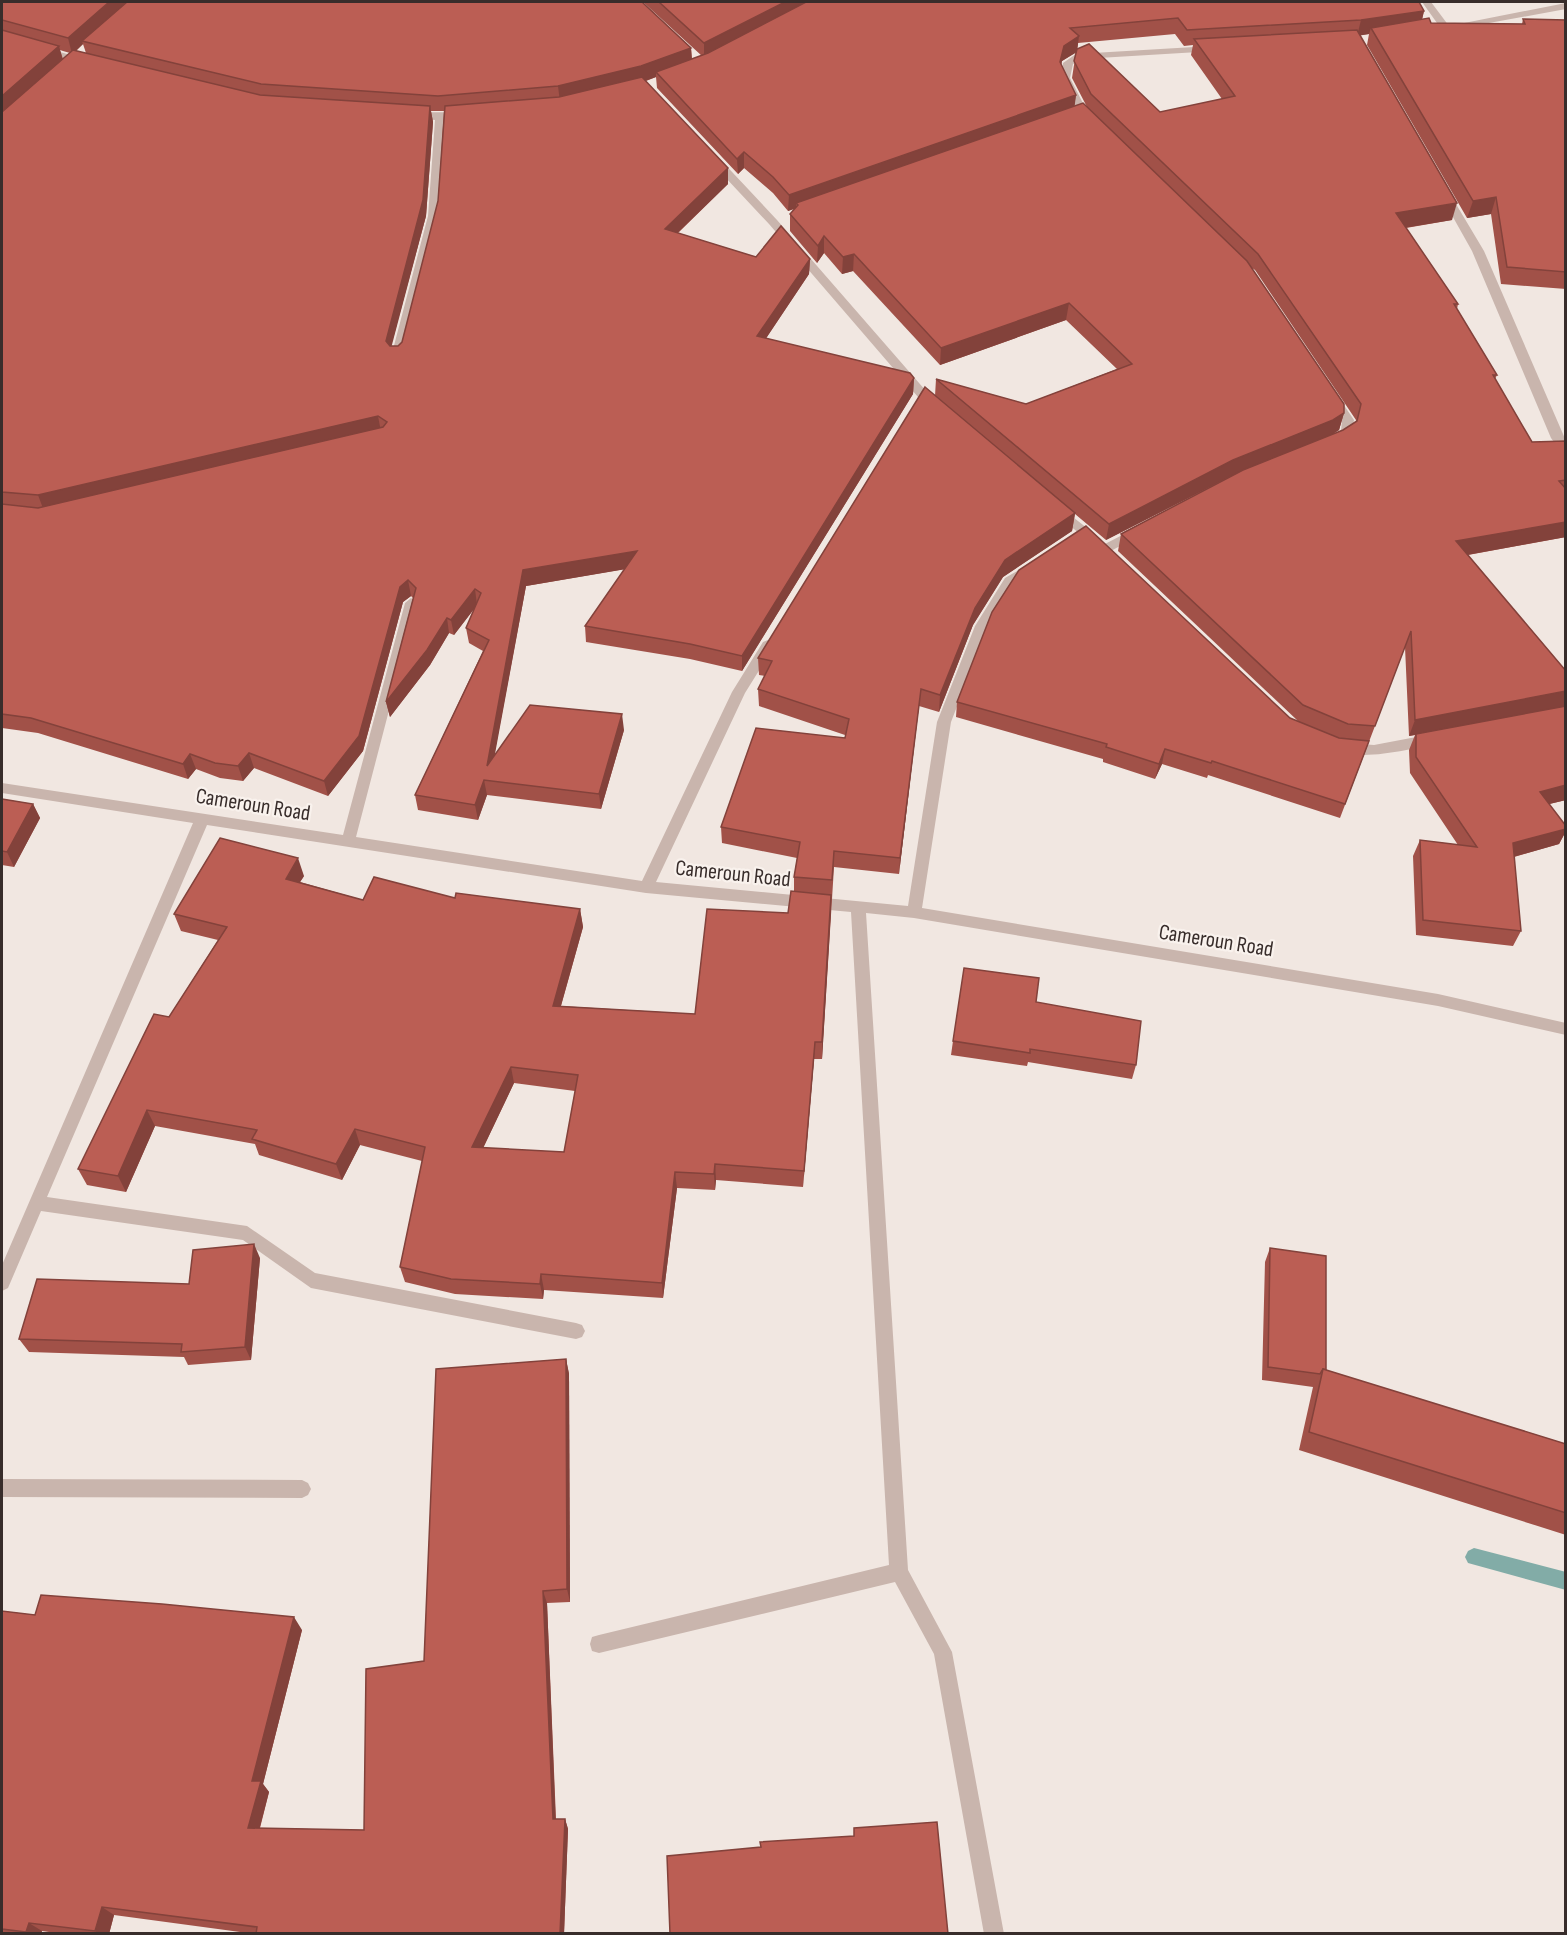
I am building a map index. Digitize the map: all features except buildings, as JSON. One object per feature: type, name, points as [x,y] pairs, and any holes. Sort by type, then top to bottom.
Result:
[{"type":"street","points":[[1426,2],[1440,29],[1566,6]]},
{"type":"street","points":[[2,39],[97,64]]},
{"type":"street","points":[[1061,120],[1087,117],[1065,78],[1068,63],[1080,56],[1218,48]]},
{"type":"street","points":[[405,115],[440,117],[473,114]]},
{"type":"street","points":[[397,357],[434,216],[440,117]]},
{"type":"street","points":[[702,146],[779,220],[919,399],[949,417]]},
{"type":"street","points":[[1437,181],[1478,251],[1557,438],[1566,450]]},
{"type":"street","points":[[1322,447],[1347,433],[1348,420],[1328,391]]},
{"type":"street","points":[[1048,501],[1079,535],[1109,553],[1145,528]]},
{"type":"street","points":[[914,912],[944,722],[982,626],[1010,580],[1038,562]]},
{"type":"street","points":[[348,841],[411,603]]},
{"type":"street","points":[[646,886],[739,692],[776,633]]},
{"type":"street","points":[[1330,743],[1340,747],[1374,750],[1442,737]]},
{"type":"street","name":"Cameroun Road","points":[[2,788],[646,886],[914,912],[1437,1000],[1566,1029]]},
{"type":"street","points":[[2,1283],[202,819]]},
{"type":"street","points":[[858,907],[899,1572],[943,1652],[994,1934]]},
{"type":"street","points":[[36,1203],[247,1233],[311,1280],[576,1331]]},
{"type":"street","points":[[2,1488],[302,1489]]},
{"type":"street","points":[[599,1644],[899,1572]]},
{"type":"waterway","points":[[1474,1557],[1566,1581]]}]
